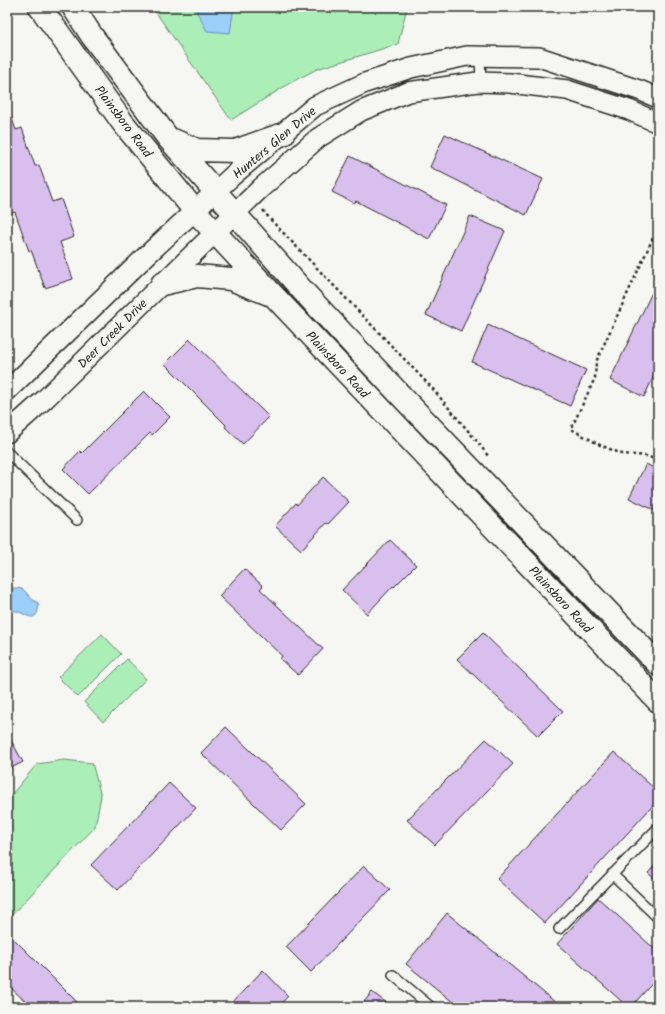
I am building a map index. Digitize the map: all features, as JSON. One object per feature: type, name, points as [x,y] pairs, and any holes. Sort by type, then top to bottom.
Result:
[{"type":"street","name":"Plainsboro Road","points":[[40,7],[123,123],[195,211],[216,232],[273,296],[658,701]]},
{"type":"street","name":"Plainsboro Road","points":[[73,7],[92,36],[168,138],[303,291],[405,400],[658,664]]},
{"type":"street","name":"Hunters Glen Drive","points":[[195,211],[231,177],[315,106],[365,83],[411,68],[467,56],[539,57],[634,100],[658,123]]},
{"type":"street","name":"Hunters Glen Drive","points":[[216,232],[251,197],[318,138],[361,111],[408,92],[481,82],[510,83],[634,100],[658,98]]},
{"type":"street","points":[[168,138],[197,150],[235,151],[282,134]]},
{"type":"street","points":[[7,392],[195,211]]},
{"type":"street","name":"Deer Creek Drive","points":[[7,433],[45,399],[216,232]]},
{"type":"street","points":[[162,284],[197,276],[231,279],[273,296]]},
{"type":"lane","points":[[480,56],[481,82]]},
{"type":"lane","points":[[7,452],[77,520]]},
{"type":"lane","points":[[559,929],[658,828]]},
{"type":"lane","points":[[612,874],[658,918]]},
{"type":"lane","points":[[393,975],[431,1007]]},
{"type":"path","points":[[251,197],[269,218],[432,388],[480,445],[488,457]]},
{"type":"path","points":[[658,227],[596,362],[595,378],[570,429],[600,445],[622,454],[646,456],[658,460]]},
{"type":"green space","points":[[152,7],[407,7],[398,44],[317,69],[290,83],[231,120]]},
{"type":"green space","points":[[102,634],[121,654],[78,697],[58,677]]},
{"type":"green space","points":[[127,659],[146,679],[103,722],[84,702]]},
{"type":"green space","points":[[64,760],[92,763],[101,796],[95,827],[7,920],[7,800],[37,764]]},
{"type":"water","points":[[194,7],[234,7],[230,33],[207,31]]},
{"type":"water","points":[[12,588],[19,588],[23,590],[39,604],[36,615],[30,617],[15,611],[7,613],[7,591]]},
{"type":"building","points":[[7,104],[16,130],[22,128],[35,166],[39,165],[52,202],[61,199],[74,237],[60,242],[73,279],[45,288],[31,250],[29,251],[15,212],[7,215]]},
{"type":"building","points":[[445,134],[543,179],[526,215],[430,167]]},
{"type":"building","points":[[350,156],[446,205],[429,239],[356,201],[354,203],[332,192]]},
{"type":"building","points":[[470,216],[505,231],[461,331],[426,315]]},
{"type":"building","points":[[657,282],[658,367],[644,397],[610,380]]},
{"type":"building","points":[[488,325],[586,370],[570,406],[472,362]]},
{"type":"building","points":[[190,339],[269,417],[243,444],[165,364]]},
{"type":"building","points":[[144,391],[170,417],[152,435],[150,433],[88,494],[63,469],[80,451],[82,453]]},
{"type":"building","points":[[646,464],[658,470],[658,512],[629,498]]},
{"type":"building","points":[[323,477],[349,502],[328,524],[326,523],[301,550],[275,526]]},
{"type":"building","points":[[390,540],[416,565],[394,587],[393,586],[367,614],[342,590]]},
{"type":"building","points":[[244,569],[263,586],[260,589],[323,649],[298,675],[280,659],[282,656],[219,596]]},
{"type":"building","points":[[483,633],[563,711],[538,736],[457,659]]},
{"type":"building","points":[[226,727],[306,804],[281,830],[201,753]]},
{"type":"building","points":[[7,733],[23,762],[7,770]]},
{"type":"building","points":[[486,739],[513,764],[435,845],[407,820]]},
{"type":"building","points":[[614,752],[658,792],[658,800],[545,923],[497,879]]},
{"type":"building","points":[[169,783],[196,808],[118,890],[91,865]]},
{"type":"building","points":[[658,862],[658,882],[648,873]]},
{"type":"building","points":[[364,866],[390,890],[311,972],[286,947]]},
{"type":"building","points":[[598,898],[658,952],[658,977],[631,1007],[628,1007],[557,944]]},
{"type":"building","points":[[447,913],[561,1007],[459,1007],[406,964]]},
{"type":"building","points":[[12,937],[82,1007],[31,1007],[7,984],[7,942]]},
{"type":"building","points":[[263,970],[288,996],[278,1007],[228,1007]]},
{"type":"building","points":[[372,992],[392,1007],[360,1007]]}]
